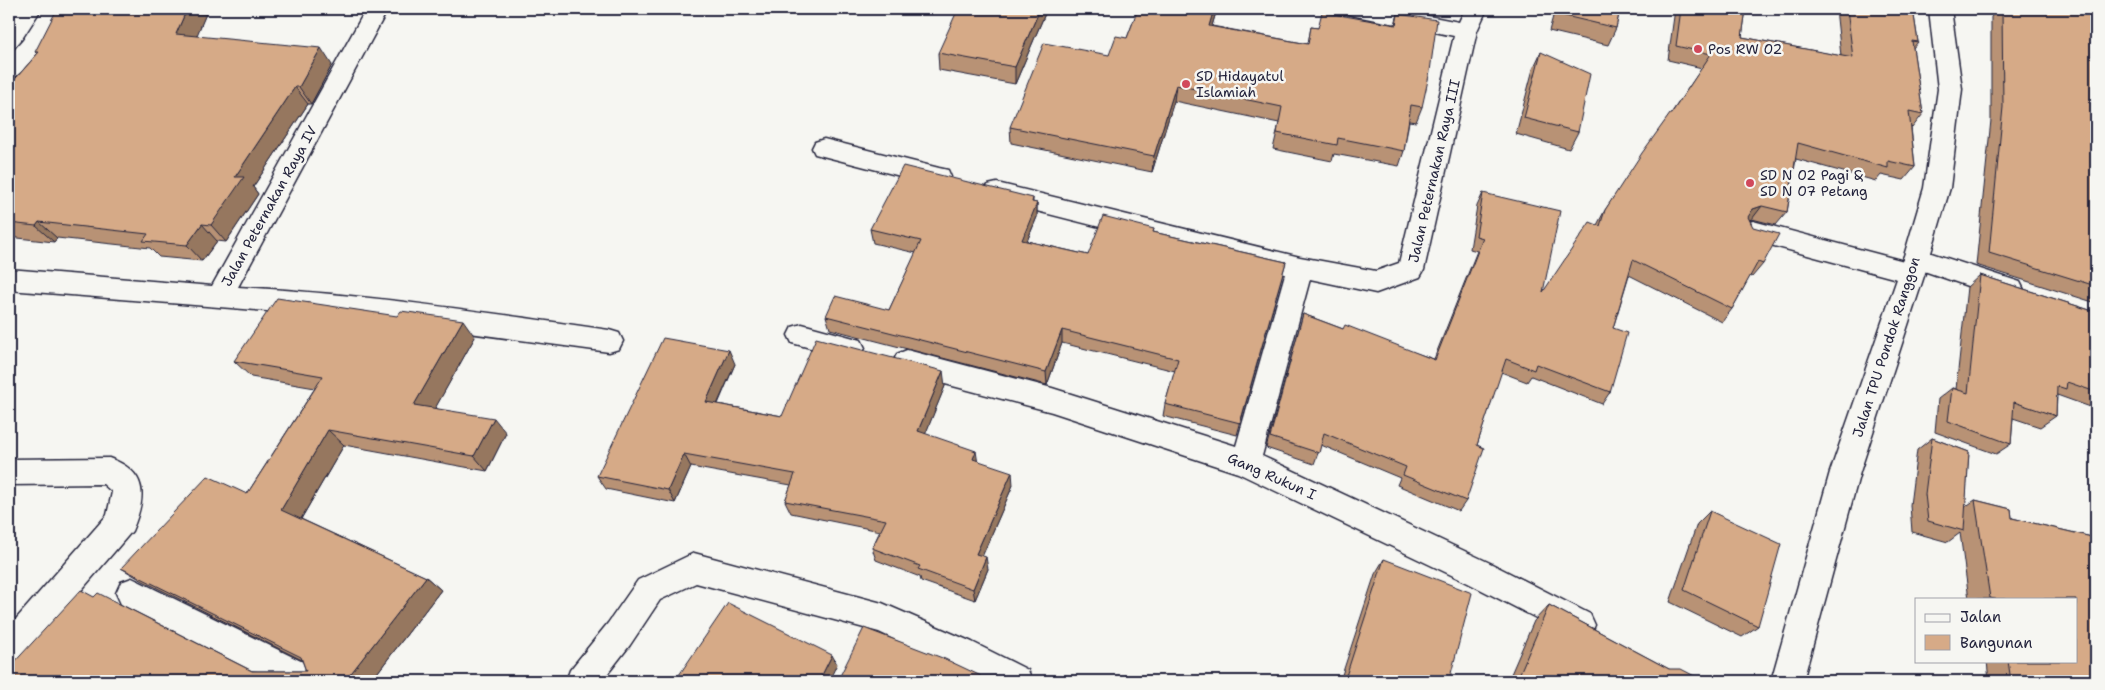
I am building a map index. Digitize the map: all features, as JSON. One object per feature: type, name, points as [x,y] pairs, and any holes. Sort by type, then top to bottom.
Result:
[{"type":"street","points":[[9,70],[31,46],[54,9]]},
{"type":"street","name":"Jalan Peternakan Raya IV","points":[[9,280],[219,297],[377,9]]},
{"type":"street","points":[[1356,9],[1471,20]]},
{"type":"street","name":"Jalan TPU Pondok Ranggon","points":[[1787,681],[1845,472],[1938,188],[1950,89],[1940,9]]},
{"type":"street","name":"Jalan Peternakan Raya III","points":[[824,148],[1300,268],[1376,282],[1411,270],[1471,20]]},
{"type":"street","points":[[1754,230],[1914,265],[2030,296]]},
{"type":"street","points":[[1246,462],[1300,268]]},
{"type":"street","points":[[219,297],[256,298],[426,314],[609,342]]},
{"type":"street","name":"Gang Rukun I","points":[[802,335],[1052,400],[1246,462],[1479,573],[1598,636]]},
{"type":"street","points":[[9,472],[109,472],[128,487],[121,521],[9,651]]},
{"type":"street","points":[[582,681],[650,590],[694,568],[882,618],[961,653],[1016,681]]},
{"type":"street","points":[[132,594],[307,681]]},
{"type":"building","points":[[57,9],[187,9],[176,34],[321,48],[299,87],[295,87],[235,177],[244,177],[211,225],[202,224],[187,245],[143,241],[148,234],[39,222],[36,226],[9,223],[9,86],[39,52],[35,52]]},
{"type":"building","points":[[958,9],[1040,9],[1015,67],[938,53]]},
{"type":"building","points":[[1138,9],[1214,9],[1209,26],[1308,44],[1311,27],[1318,28],[1322,12],[1396,25],[1398,14],[1437,20],[1430,71],[1422,107],[1411,105],[1404,151],[1338,138],[1337,145],[1277,133],[1282,107],[1176,85],[1154,156],[1010,127],[1044,43],[1109,55],[1116,36],[1127,38]]},
{"type":"building","points":[[1558,9],[1620,9],[1616,28],[1557,14]]},
{"type":"building","points":[[1681,9],[1746,9],[1742,37],[1853,58],[1847,9],[1913,9],[1918,42],[1912,41],[1923,114],[1909,111],[1915,167],[1888,161],[1888,168],[1798,143],[1787,212],[1762,206],[1753,209],[1748,217],[1753,227],[1779,234],[1763,264],[1758,262],[1732,309],[1633,260],[1613,328],[1627,333],[1610,392],[1536,364],[1534,370],[1506,359],[1477,445],[1484,448],[1466,501],[1403,475],[1406,467],[1324,433],[1319,453],[1270,437],[1303,314],[1343,329],[1345,325],[1435,360],[1483,238],[1476,236],[1483,193],[1560,211],[1543,292],[1590,222],[1600,226],[1605,210],[1711,54],[1676,46]]},
{"type":"building","points":[[2002,9],[2096,9],[2096,286],[1989,253],[2003,107]]},
{"type":"building","points":[[1541,52],[1590,74],[1578,132],[1524,118]]},
{"type":"building","points":[[903,166],[1033,198],[1032,202],[1037,203],[1022,240],[1088,255],[1103,216],[1154,229],[1153,232],[1286,262],[1240,423],[1165,404],[1178,359],[1062,330],[1046,372],[826,316],[835,296],[889,310],[921,241],[870,229]]},
{"type":"building","points":[[1980,275],[2096,312],[2096,392],[2067,382],[2066,389],[2057,386],[2056,416],[2014,402],[2011,444],[1948,421],[1952,388],[1968,393]]},
{"type":"building","points":[[277,298],[397,316],[401,311],[463,320],[414,405],[494,418],[474,456],[328,430],[281,510],[426,577],[345,681],[9,681],[9,668],[81,590],[94,597],[98,593],[252,671],[306,671],[301,657],[121,568],[208,476],[247,494],[323,376],[234,361]]},
{"type":"building","points":[[663,338],[729,350],[706,402],[782,416],[816,338],[943,371],[918,431],[976,451],[973,459],[1012,472],[976,554],[986,557],[973,589],[918,569],[920,566],[872,548],[886,520],[785,501],[795,474],[684,454],[668,490],[597,476]]},
{"type":"building","points":[[1932,438],[1969,452],[1964,531],[1928,521],[1925,494]]},
{"type":"building","points":[[1975,500],[2011,509],[2012,518],[2096,538],[2096,681],[2011,681],[2008,662],[2078,662],[2078,598],[1990,598]]},
{"type":"building","points":[[1710,511],[1781,544],[1758,626],[1684,590]]},
{"type":"building","points":[[1384,559],[1472,593],[1449,681],[1353,681],[1354,679],[1346,676]]},
{"type":"building","points":[[728,603],[832,655],[819,681],[675,681]]},
{"type":"building","points":[[1549,605],[1669,669],[1681,669],[1704,681],[1519,681],[1517,680]]},
{"type":"building","points":[[864,628],[945,659],[981,676],[995,676],[1003,681],[838,680]]},
{"type":"place","name":"Pos RW 02","points":[[1698,49]]},
{"type":"place","name":"SD Hidayatul Islamiah","points":[[1186,84]]},
{"type":"place","name":"SD N 02 Pagi & SD N 07 Petang","points":[[1750,183]]}]
